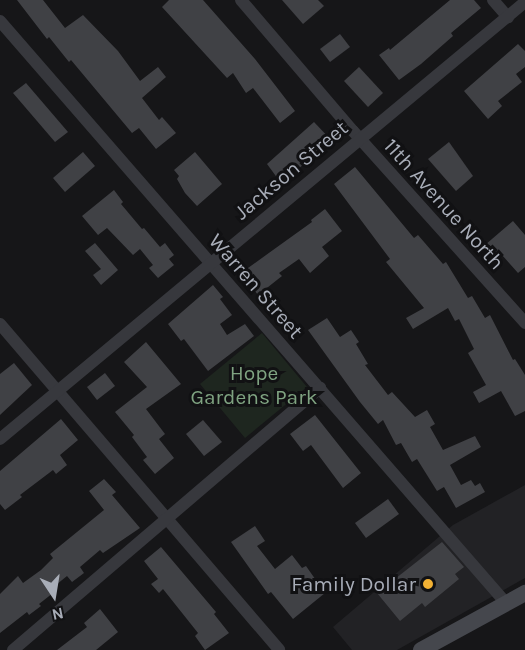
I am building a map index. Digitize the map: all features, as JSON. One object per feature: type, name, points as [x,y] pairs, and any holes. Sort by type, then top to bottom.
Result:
[{"type":"main road","points":[[421,650],[525,592]]},
{"type":"street","name":"11th Avenue North","points":[[241,0],[360,139],[525,323]]},
{"type":"street","points":[[493,0],[508,17]]},
{"type":"street","name":"Jackson Street","points":[[0,440],[525,2]]},
{"type":"street","name":"Warren Street","points":[[0,21],[506,603]]},
{"type":"street","points":[[0,324],[279,650]]},
{"type":"street","points":[[13,650],[320,387]]},
{"type":"shaded area","points":[[525,485],[525,578],[397,650],[352,650],[333,627],[453,525]]},
{"type":"green space","name":"Hope Gardens Park","points":[[262,333],[307,387],[245,438],[200,384]]},
{"type":"building","points":[[17,0],[43,0],[65,28],[83,15],[118,51],[140,81],[158,67],[166,77],[142,98],[159,120],[162,117],[176,133],[156,149],[139,128],[132,133],[71,60],[69,62],[49,37],[47,39]]},
{"type":"building","points":[[169,0],[203,0],[255,59],[295,111],[280,123],[253,88],[246,93],[233,73],[227,78],[162,7]]},
{"type":"building","points":[[282,0],[318,0],[324,6],[303,24]]},
{"type":"building","points":[[450,0],[474,0],[481,8],[451,33],[453,36],[399,80],[379,55],[389,48],[390,50]]},
{"type":"building","points":[[340,34],[350,47],[330,62],[320,49]]},
{"type":"building","points":[[518,44],[525,51],[525,67],[516,74],[522,82],[498,101],[502,106],[488,119],[464,91]]},
{"type":"building","points":[[359,67],[383,93],[368,107],[344,81]]},
{"type":"building","points":[[26,83],[68,132],[55,142],[13,93]]},
{"type":"building","points":[[314,122],[332,141],[281,183],[267,164]]},
{"type":"building","points":[[449,142],[473,176],[456,191],[428,159]]},
{"type":"building","points":[[83,152],[95,166],[65,192],[53,178]]},
{"type":"building","points":[[195,152],[222,184],[197,206],[185,193],[177,179],[179,176],[174,170]]},
{"type":"building","points":[[355,167],[414,238],[418,235],[443,264],[446,262],[468,298],[472,296],[485,318],[490,315],[513,360],[515,359],[525,375],[525,411],[515,416],[501,391],[479,403],[473,392],[486,385],[468,353],[474,349],[459,319],[455,321],[448,308],[413,329],[406,318],[424,308],[386,262],[390,259],[334,184]]},
{"type":"building","points":[[114,190],[123,202],[121,204],[142,229],[144,228],[160,247],[165,243],[174,255],[169,259],[174,265],[158,278],[149,268],[153,265],[140,249],[133,255],[107,228],[98,235],[82,216]]},
{"type":"building","points":[[325,209],[342,231],[322,247],[329,256],[310,273],[299,259],[279,273],[282,276],[258,295],[241,273],[312,222],[311,220]]},
{"type":"building","points":[[513,221],[525,235],[525,267],[518,273],[502,255],[497,259],[485,245]]},
{"type":"building","points":[[95,243],[118,270],[101,285],[93,275],[101,269],[85,251]]},
{"type":"building","points":[[213,285],[223,297],[220,299],[232,315],[220,324],[227,335],[245,324],[254,336],[208,371],[184,339],[181,341],[168,324]]},
{"type":"building","points":[[327,318],[340,337],[351,330],[368,364],[365,365],[388,395],[392,392],[415,417],[427,410],[435,424],[430,427],[443,450],[475,436],[481,447],[450,465],[461,485],[471,480],[475,486],[480,483],[485,492],[456,508],[444,487],[437,491],[417,459],[412,462],[401,443],[396,445],[383,420],[378,424],[360,402],[308,330]]},
{"type":"building","points":[[146,342],[181,384],[146,409],[165,434],[159,439],[174,458],[155,474],[143,460],[147,457],[132,437],[134,435],[115,412],[147,387],[124,362]]},
{"type":"building","points":[[14,363],[32,385],[0,415],[0,374]]},
{"type":"building","points":[[105,373],[115,386],[97,400],[87,387]]},
{"type":"building","points":[[315,415],[361,473],[343,488],[311,445],[303,451],[290,434]]},
{"type":"building","points":[[61,419],[78,440],[60,455],[67,465],[56,474],[53,470],[20,495],[22,497],[5,510],[0,504],[0,471]]},
{"type":"building","points":[[203,420],[222,442],[204,456],[186,434]]},
{"type":"building","points":[[104,479],[116,492],[112,495],[140,528],[103,553],[100,550],[80,567],[84,573],[72,582],[67,576],[51,589],[53,593],[39,604],[41,606],[29,615],[27,612],[0,633],[0,594],[18,576],[23,583],[41,570],[53,558],[50,554],[104,510],[89,491]]},
{"type":"building","points":[[388,499],[399,514],[366,538],[355,523]]},
{"type":"building","points":[[255,526],[265,541],[257,546],[275,569],[292,555],[302,568],[306,566],[325,593],[293,619],[271,592],[268,594],[231,542]]},
{"type":"building","points":[[442,542],[464,567],[455,574],[459,579],[425,607],[422,603],[400,621],[377,593]]},
{"type":"building","points":[[161,547],[216,612],[214,614],[229,633],[205,650],[195,636],[198,633],[163,589],[159,593],[151,584],[158,579],[144,561]]},
{"type":"building","points":[[100,609],[118,632],[96,650],[57,650],[87,627],[84,623]]},
{"type":"place","name":"Family Dollar","points":[[428,584]]}]
